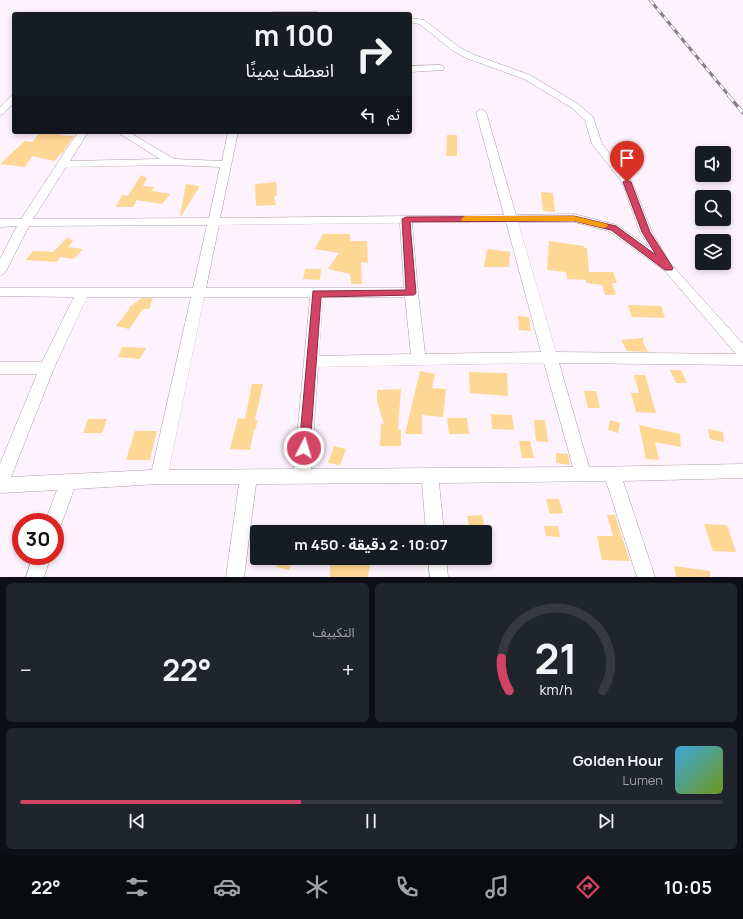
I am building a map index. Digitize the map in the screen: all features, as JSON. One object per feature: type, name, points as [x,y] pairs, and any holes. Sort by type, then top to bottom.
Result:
[{"type":"street","points":[[412,20],[421,22],[430,27],[456,49],[469,56],[527,77],[575,106],[590,119],[597,144],[627,182],[646,232],[669,268],[743,353]]},
{"type":"street","points":[[412,68],[440,68]]},
{"type":"street","points":[[1,109],[12,100]]},
{"type":"street","points":[[1,109],[12,108]]},
{"type":"street","points":[[481,112],[583,474]]},
{"type":"street","points":[[0,271],[25,222],[82,134]]},
{"type":"street","points":[[125,134],[172,162]]},
{"type":"street","points":[[159,477],[225,164],[233,134]]},
{"type":"street","points":[[62,164],[172,162],[225,164]]},
{"type":"street","points":[[0,223],[574,218],[613,228],[669,268]]},
{"type":"street","points":[[406,219],[411,293],[419,360]]},
{"type":"street","points":[[0,292],[198,294],[411,293]]},
{"type":"street","points":[[82,293],[47,368],[0,484],[159,477],[430,476],[743,471]]},
{"type":"street","points":[[302,476],[317,294]]},
{"type":"street","points":[[311,362],[550,358],[743,360]]},
{"type":"street","points":[[0,368],[47,368]]},
{"type":"street","points":[[612,473],[646,577]]},
{"type":"street","points":[[430,476],[434,525]]},
{"type":"street","points":[[235,577],[248,477]]},
{"type":"street","points":[[57,513],[68,482]]},
{"type":"street","points":[[35,577],[39,565]]},
{"type":"street","points":[[438,565],[439,577]]},
{"type":"building","points":[[39,134],[74,136],[63,152],[54,161],[32,156],[25,167],[0,164],[25,141],[32,142]]},
{"type":"building","points":[[447,135],[457,135],[457,156],[446,156]]},
{"type":"building","points":[[141,175],[147,178],[143,186],[154,187],[152,191],[170,194],[162,204],[137,200],[133,207],[116,207],[122,195],[128,196]]},
{"type":"building","points":[[276,182],[277,196],[274,196],[276,205],[256,206],[255,184]]},
{"type":"building","points":[[186,184],[200,186],[180,216]]},
{"type":"building","points":[[541,192],[553,193],[555,212],[543,211]]},
{"type":"building","points":[[323,234],[350,234],[350,241],[367,241],[368,263],[361,262],[362,284],[351,284],[350,274],[328,269],[339,253],[315,249]]},
{"type":"building","points":[[68,237],[73,241],[68,247],[83,249],[74,259],[60,257],[57,262],[26,260],[33,251],[53,252]]},
{"type":"building","points":[[549,241],[584,246],[584,248],[587,248],[589,272],[613,272],[617,283],[612,283],[616,295],[605,295],[602,285],[586,283],[586,280],[567,279],[566,272],[547,270]]},
{"type":"building","points":[[487,249],[510,252],[509,267],[484,267]]},
{"type":"building","points":[[305,269],[321,269],[320,280],[303,279]]},
{"type":"building","points":[[142,298],[153,298],[149,309],[143,309],[129,329],[116,326],[130,308],[128,308]]},
{"type":"building","points":[[628,305],[661,306],[665,318],[632,317]]},
{"type":"building","points":[[518,316],[529,317],[531,331],[519,330]]},
{"type":"building","points":[[643,338],[643,342],[648,352],[627,351],[621,340]]},
{"type":"building","points":[[122,347],[146,348],[140,359],[118,357]]},
{"type":"building","points":[[670,370],[681,370],[687,383],[676,383]]},
{"type":"building","points":[[420,371],[435,374],[432,388],[446,389],[443,417],[422,415],[422,434],[405,434]]},
{"type":"building","points":[[469,372],[507,373],[508,396],[470,393]]},
{"type":"building","points":[[634,375],[645,375],[656,413],[636,412],[631,393],[639,393]]},
{"type":"building","points":[[252,384],[263,384],[255,420],[258,420],[254,430],[250,450],[230,449],[238,418],[245,419]]},
{"type":"building","points":[[401,389],[398,429],[401,430],[401,446],[380,446],[381,423],[384,424],[377,401],[377,390]]},
{"type":"building","points":[[584,391],[596,391],[600,408],[588,408]]},
{"type":"building","points":[[491,414],[512,415],[514,430],[492,429]]},
{"type":"building","points":[[447,418],[467,418],[469,434],[449,434]]},
{"type":"building","points":[[88,419],[107,419],[102,433],[83,433]]},
{"type":"building","points":[[534,420],[545,420],[548,442],[536,441]]},
{"type":"building","points":[[610,420],[620,423],[618,433],[608,430]]},
{"type":"building","points":[[639,425],[680,434],[681,447],[655,442],[659,460],[646,459]]},
{"type":"building","points":[[708,429],[723,432],[724,442],[710,439]]},
{"type":"building","points":[[135,431],[157,431],[150,460],[126,460]]},
{"type":"building","points":[[519,441],[530,441],[534,458],[522,458]]},
{"type":"building","points":[[334,446],[346,449],[340,465],[328,463]]},
{"type":"building","points":[[556,453],[568,454],[570,465],[556,463]]},
{"type":"building","points":[[546,499],[559,499],[563,513],[550,514]]},
{"type":"building","points":[[482,515],[484,525],[469,525],[467,516]]},
{"type":"building","points":[[607,515],[615,515],[630,561],[602,560],[597,536],[613,536]]},
{"type":"building","points":[[704,524],[727,525],[736,552],[713,551]]},
{"type":"building","points":[[544,526],[558,526],[560,537],[546,536]]},
{"type":"building","points":[[276,565],[291,565],[289,570],[276,567]]},
{"type":"building","points":[[330,565],[370,565],[368,577],[330,577]]},
{"type":"building","points":[[674,566],[710,571],[710,577],[676,577]]},
{"type":"railway","points":[[650,0],[730,97]]},
{"type":"railway","points":[[729,96],[743,113]]},
{"type":"slow traffic","points":[[465,219],[574,218],[604,226]]},
{"type":"route","points":[[304,448],[317,294],[411,293],[406,219],[574,218],[613,228],[669,268],[646,232],[627,182]]}]
